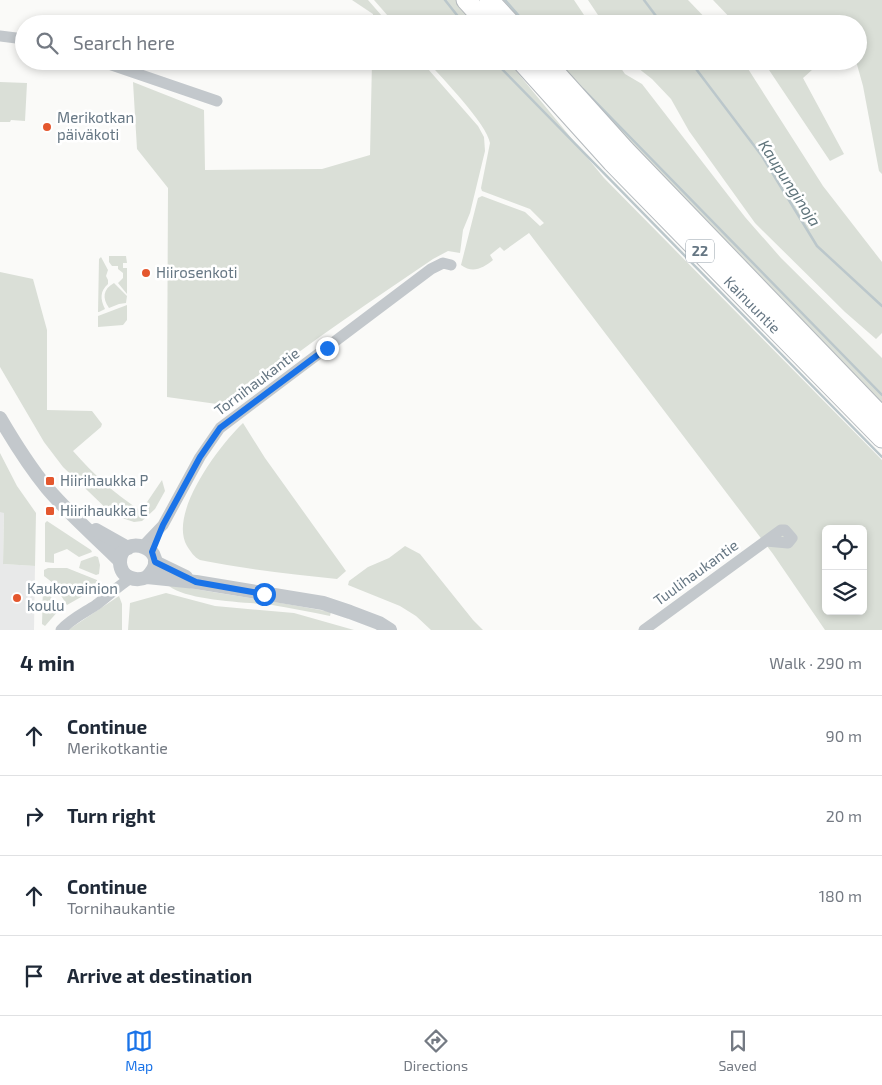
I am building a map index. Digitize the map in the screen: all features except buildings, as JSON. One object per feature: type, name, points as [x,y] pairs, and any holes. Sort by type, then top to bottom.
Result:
[{"type":"highway","points":[[466,0],[480,15]]},
{"type":"highway","points":[[489,0],[503,15]]},
{"type":"highway","name":"Kainuuntie","points":[[530,70],[612,162],[882,438]]},
{"type":"highway","name":"Kainuuntie","points":[[553,70],[625,150],[882,416]]},
{"type":"street","points":[[0,36],[15,38]]},
{"type":"street","points":[[126,70],[217,101]]},
{"type":"street","name":"Tornihaukantie","points":[[150,553],[200,457],[220,428],[431,269],[443,264],[451,265]]},
{"type":"street","points":[[0,418],[31,468],[62,504],[136,580],[147,577],[196,582],[335,606],[379,623],[390,630]]},
{"type":"street","points":[[80,521],[128,548]]},
{"type":"street","name":"Tuulihaukantie","points":[[644,630],[766,541]]},
{"type":"street","points":[[61,630],[71,620],[109,593],[125,570],[124,551],[133,546],[150,553],[196,582]]},
{"type":"street","points":[[147,577],[153,570],[150,553]]},
{"type":"shaded area","points":[[352,0],[368,0],[381,15],[373,14]]},
{"type":"shaded area","points":[[374,0],[458,0],[470,15],[387,15]]},
{"type":"shaded area","points":[[494,0],[574,0],[584,15],[507,15]]},
{"type":"shaded area","points":[[588,0],[688,0],[702,15],[598,15]]},
{"type":"shaded area","points":[[713,0],[882,0],[882,174],[879,171],[859,70],[867,70],[867,15],[727,15]]},
{"type":"shaded area","points":[[372,70],[429,70],[478,126],[484,137],[485,151],[470,213],[463,230],[460,253],[448,251],[433,259],[304,348],[231,406],[167,397],[168,188],[137,149],[133,82],[204,110],[205,170],[322,169],[370,155]]},
{"type":"shaded area","points":[[435,70],[515,70],[604,178],[882,460],[882,630],[825,630],[773,554],[529,233],[504,251],[500,247],[490,255],[493,260],[478,269],[465,268],[461,265],[478,198],[482,196],[525,212],[540,226],[544,223],[530,209],[482,191],[490,143],[473,113]]},
{"type":"shaded area","points":[[557,70],[622,70],[625,74],[642,84],[745,217],[781,258],[882,358],[882,409]]},
{"type":"shaded area","points":[[640,70],[749,70],[823,186],[882,262],[882,333],[876,339],[845,312],[755,223],[689,131],[671,99]]},
{"type":"shaded area","points":[[769,70],[812,70],[803,78],[844,154],[830,161]]},
{"type":"shaded area","points":[[0,82],[27,83],[25,121],[11,120],[10,122],[0,122]]},
{"type":"shaded area","points":[[109,256],[126,256],[127,263],[123,263],[123,268],[127,268],[127,294],[118,283],[123,278],[123,273],[118,269],[118,266],[112,266],[109,262]]},
{"type":"shaded area","points":[[101,257],[108,270],[106,276],[108,284],[103,289],[102,295],[105,309],[98,312],[99,259]]},
{"type":"shaded area","points":[[0,272],[33,279],[47,330],[47,410],[92,411],[102,424],[101,427],[73,451],[105,484],[141,511],[162,480],[165,491],[155,509],[142,521],[134,522],[113,515],[63,467],[44,442],[0,367]]},
{"type":"shaded area","points":[[114,283],[127,296],[126,303],[109,308],[105,301],[105,294],[110,285]]},
{"type":"shaded area","points":[[127,305],[127,320],[123,325],[98,327],[98,316]]},
{"type":"shaded area","points":[[243,423],[265,458],[346,571],[337,579],[203,561],[196,557],[187,546],[183,532],[184,516],[190,499],[221,447]]},
{"type":"shaded area","points":[[0,453],[17,486],[36,513],[35,566],[3,564],[4,513],[0,512]]},
{"type":"shaded area","name":"Kaukovainion koulu","points":[[0,512],[4,512],[3,564],[35,566],[34,630],[0,630]]},
{"type":"shaded area","points":[[47,521],[92,552],[79,557],[67,549],[54,554],[54,563],[45,562],[45,523]]},
{"type":"shaded area","points":[[405,546],[420,554],[483,630],[431,630],[416,616],[400,606],[348,585],[349,581],[368,567],[389,558]]},
{"type":"shaded area","points":[[95,556],[98,557],[100,565],[99,574],[96,575],[79,568],[81,561]]},
{"type":"shaded area","points":[[48,568],[67,568],[97,580],[97,582],[81,597],[67,605],[53,583],[44,576],[44,570]]},
{"type":"shaded area","points":[[169,584],[331,612],[330,616],[272,605],[203,598],[178,591],[169,586]]},
{"type":"shaded area","points":[[45,587],[59,610],[45,626],[42,624],[43,588]]},
{"type":"shaded area","points":[[166,593],[215,606],[294,613],[354,630],[128,630],[130,603]]},
{"type":"shaded area","points":[[119,596],[122,604],[122,630],[68,630]]},
{"type":"waterway","points":[[445,0],[457,15]]},
{"type":"waterway","points":[[505,0],[518,15]]},
{"type":"waterway","name":"Kaupunginoja","points":[[644,0],[655,15]]},
{"type":"waterway","points":[[503,70],[882,457]]},
{"type":"waterway","name":"Kaupunginoja","points":[[697,70],[762,156],[817,246],[882,306]]},
{"type":"waterway","points":[[583,89],[882,395]]},
{"type":"place","name":"Merikotkan päiväkoti","points":[[47,127]]},
{"type":"place","name":"Hiirosenkoti","points":[[146,273]]},
{"type":"place","name":"Hiirihaukka P","points":[[50,481]]},
{"type":"place","name":"Hiirihaukka E","points":[[50,511]]},
{"type":"place","name":"Kaukovainion koulu","points":[[17,598]]},
{"type":"route","points":[[264,594],[196,582],[155,562],[152,552],[163,525],[200,457],[220,428],[327,348]]}]
